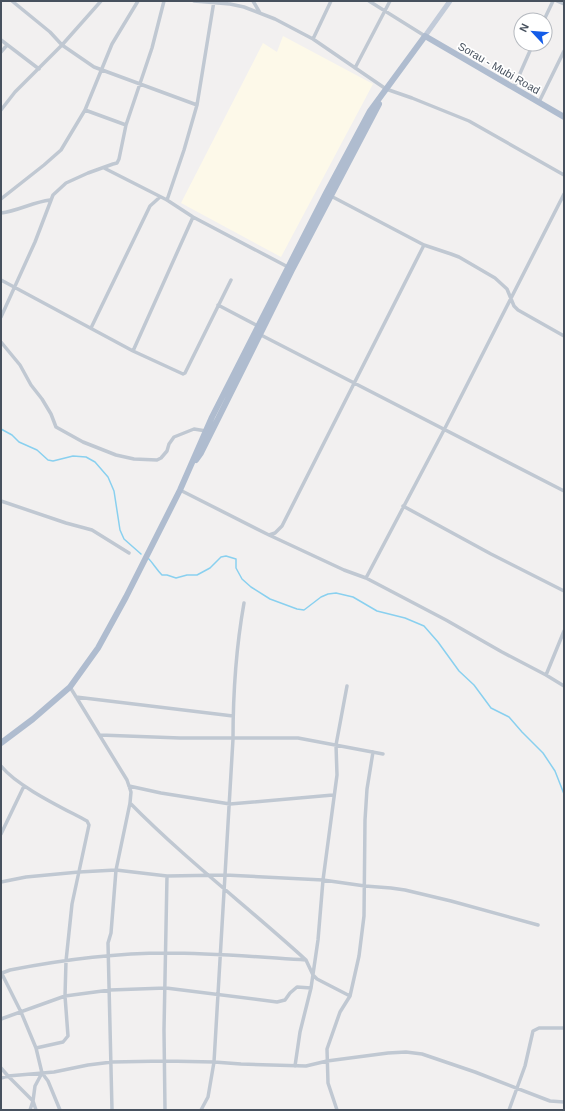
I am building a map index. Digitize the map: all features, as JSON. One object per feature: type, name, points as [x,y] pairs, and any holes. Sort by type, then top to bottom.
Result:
[{"type":"main road","points":[[191,466],[201,453],[288,267],[375,113],[386,89],[450,1]]},
{"type":"main road","name":"Sorau - Mubi Road","points":[[424,36],[564,117]]},
{"type":"main road","points":[[1,743],[33,719],[70,687],[98,648],[180,490],[206,431],[329,194]]},
{"type":"street","points":[[12,1],[50,32],[62,45],[94,67],[139,85],[197,105]]},
{"type":"street","points":[[1,110],[15,92],[62,45],[101,1]]},
{"type":"street","points":[[1,198],[61,150],[85,110],[112,44],[138,1]]},
{"type":"street","points":[[1,317],[35,242],[50,200],[57,189],[66,183],[88,173],[117,163],[126,125],[152,48],[164,1]]},
{"type":"street","points":[[194,1],[214,2],[244,7],[260,12],[290,26],[313,39],[386,89],[469,121],[564,174]]},
{"type":"street","points":[[253,1],[260,12]]},
{"type":"street","points":[[313,39],[331,1]]},
{"type":"street","points":[[369,1],[424,36]]},
{"type":"street","points":[[355,68],[390,1]]},
{"type":"street","points":[[548,12],[553,1]]},
{"type":"street","points":[[558,1],[564,4]]},
{"type":"street","points":[[166,200],[184,150],[197,105],[214,2]]},
{"type":"street","points":[[1,40],[39,69]]},
{"type":"street","points":[[1,52],[7,45]]},
{"type":"street","points":[[539,102],[564,51]]},
{"type":"street","points":[[514,88],[530,52]]},
{"type":"street","points":[[85,110],[126,125]]},
{"type":"street","points":[[104,168],[288,267]]},
{"type":"street","points":[[329,194],[424,245],[451,254],[495,278],[507,289],[510,299],[518,310],[564,336]]},
{"type":"street","points":[[366,578],[444,430],[564,195]]},
{"type":"street","points":[[91,328],[150,206],[160,198]]},
{"type":"street","points":[[1,213],[16,210],[41,201],[50,200]]},
{"type":"street","points":[[133,351],[193,217]]},
{"type":"street","points":[[269,535],[275,533],[282,526],[424,245]]},
{"type":"street","points":[[1,280],[133,351],[183,374],[185,373],[231,280]]},
{"type":"street","points":[[218,305],[259,330],[355,383],[564,491]]},
{"type":"street","points":[[1,342],[20,365],[31,385],[42,399],[51,414],[56,427],[83,442],[116,455],[134,459],[157,460],[167,451],[169,444],[174,437],[194,429],[206,431]]},
{"type":"street","points":[[180,490],[269,535],[338,567],[366,578],[446,620],[564,686]]},
{"type":"street","points":[[1,501],[66,523],[92,530],[130,553]]},
{"type":"street","points":[[403,506],[491,554],[564,591]]},
{"type":"street","points":[[201,1110],[208,1097],[214,1062],[234,739],[233,716],[238,638],[244,603]]},
{"type":"street","points":[[546,675],[564,631]]},
{"type":"street","points":[[295,1066],[300,1032],[312,988],[333,794],[337,775],[336,745],[347,686]]},
{"type":"street","points":[[70,687],[127,780],[131,792],[116,870],[111,933],[108,943],[112,1110]]},
{"type":"street","points":[[76,697],[233,716]]},
{"type":"street","points":[[100,735],[234,739],[264,737],[298,738],[382,754]]},
{"type":"street","points":[[337,1110],[328,1083],[327,1049],[340,1012],[350,996],[360,956],[364,916],[366,804],[373,752]]},
{"type":"street","points":[[1,766],[24,786],[89,823],[72,904],[66,960],[65,996],[68,1036],[63,1042],[36,1048]]},
{"type":"street","points":[[1,834],[24,786]]},
{"type":"street","points":[[129,786],[161,793],[230,804],[333,794]]},
{"type":"street","points":[[130,803],[209,876],[306,960],[313,975],[317,979],[350,996]]},
{"type":"street","points":[[1,882],[26,877],[116,870],[167,876],[225,875],[323,880],[405,890],[451,901],[538,926]]},
{"type":"street","points":[[165,1110],[165,953],[167,876]]},
{"type":"street","points":[[60,1110],[48,1081],[42,1073],[36,1048],[21,1012],[1,972],[66,960],[165,953],[221,954],[306,960]]},
{"type":"street","points":[[1,1019],[65,996],[110,990],[166,988],[278,1002],[285,1000],[290,992],[297,987],[312,988]]},
{"type":"street","points":[[509,1110],[525,1066],[533,1031],[539,1028],[564,1028]]},
{"type":"street","points":[[1,1078],[112,1062],[214,1062],[306,1066],[327,1061],[406,1052],[422,1054],[475,1072],[550,1101],[564,1102]]},
{"type":"street","points":[[1,1068],[34,1101]]},
{"type":"street","points":[[36,1110],[34,1101],[35,1086],[42,1073]]},
{"type":"street","points":[[30,1110],[34,1101]]},
{"type":"shaded area","points":[[283,36],[373,84],[281,257],[181,203],[263,43],[277,52]]},
{"type":"waterway","points":[[1,429],[12,435],[19,442],[37,450],[48,460],[53,461],[73,456],[86,457],[95,462],[108,477],[114,491],[120,530],[124,539],[141,554]]},
{"type":"waterway","points":[[148,558],[162,575],[176,578],[187,575],[197,575],[210,568],[221,557],[226,556],[236,559],[236,568],[242,579],[251,587],[270,599],[297,609],[304,610],[321,597],[336,593],[353,597],[377,611],[405,618],[424,626],[438,642],[459,671],[474,685],[491,708],[509,717],[543,753],[555,771],[564,794]]}]
